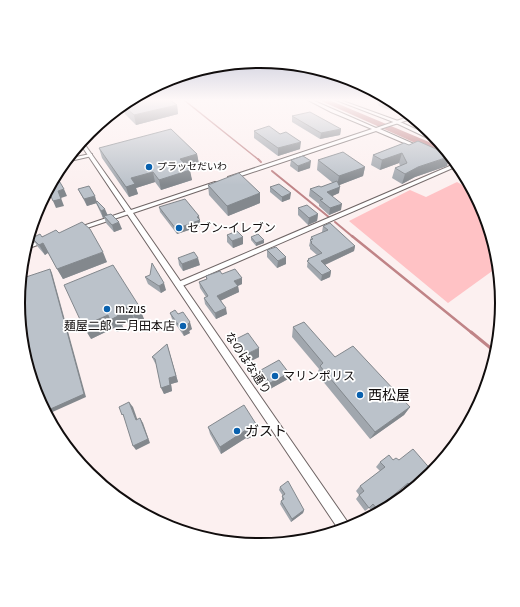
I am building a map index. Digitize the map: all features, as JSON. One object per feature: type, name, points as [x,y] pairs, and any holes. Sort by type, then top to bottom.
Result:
[{"type":"street","points":[[408,128],[424,135]]},
{"type":"street","points":[[72,232],[376,129],[425,150]]},
{"type":"street","name":"なのはな通り","points":[[85,147],[343,524]]},
{"type":"street","points":[[75,159],[90,155]]},
{"type":"street","points":[[178,285],[451,167]]},
{"type":"street","points":[[33,245],[51,239]]},
{"type":"shaded area","points":[[457,182],[464,186],[483,228],[487,243],[493,271],[448,303],[349,221],[410,190],[426,197]]},
{"type":"building","points":[[262,128],[272,128],[280,134],[286,132],[301,142],[278,148],[254,131]]},
{"type":"building","points":[[313,128],[341,129],[321,133]]},
{"type":"building","name":"プラッセだいわ","points":[[171,129],[197,154],[180,159],[190,170],[159,180],[153,172],[131,178],[135,184],[126,187],[99,148]]},
{"type":"building","points":[[418,141],[438,150],[444,158],[418,167],[405,174],[395,168],[407,163],[402,153],[382,160],[373,155],[404,143],[409,145]]},
{"type":"building","points":[[343,152],[365,167],[339,176],[318,160]]},
{"type":"building","points":[[303,156],[311,161],[298,166],[291,160]]},
{"type":"building","points":[[239,173],[260,193],[227,206],[208,185]]},
{"type":"building","points":[[59,181],[64,189],[58,191],[61,199],[53,201],[51,196]]},
{"type":"building","points":[[337,181],[340,187],[327,192],[342,204],[330,208],[320,200],[323,199],[310,189],[319,186],[321,187]]},
{"type":"building","points":[[279,184],[291,193],[282,197],[270,187]]},
{"type":"building","points":[[89,186],[95,196],[84,199],[78,189]]},
{"type":"building","points":[[185,199],[199,216],[197,217],[200,220],[176,229],[159,207]]},
{"type":"building","points":[[97,201],[105,209],[101,211],[96,202]]},
{"type":"building","points":[[307,205],[318,214],[309,218],[298,208]]},
{"type":"building","points":[[111,214],[119,222],[112,225],[104,216]]},
{"type":"building","points":[[82,222],[90,229],[103,252],[57,269],[43,243],[39,245],[34,240],[35,237],[40,234],[42,237],[56,230],[59,233]]},
{"type":"building","points":[[330,223],[355,246],[321,261],[331,271],[322,275],[307,261],[309,260],[308,259],[322,253],[311,243],[312,242],[310,240],[313,239],[311,237],[328,230],[323,226]]},
{"type":"building","points":[[237,231],[243,237],[232,241],[227,235]]},
{"type":"building","points":[[258,234],[264,240],[256,243],[251,237]]},
{"type":"building","points":[[276,247],[286,257],[278,261],[267,250]]},
{"type":"building","points":[[194,252],[198,258],[182,264],[178,258]]},
{"type":"building","points":[[152,263],[164,283],[159,286],[145,277],[150,275]]},
{"type":"building","name":"m.zus","points":[[113,265],[139,306],[131,310],[129,306],[116,312],[118,316],[110,320],[108,315],[83,326],[64,285]]},
{"type":"building","points":[[50,269],[84,394],[50,409],[37,379],[27,334],[25,304],[27,277]]},
{"type":"building","points":[[235,269],[242,278],[234,281],[238,286],[217,296],[226,308],[215,313],[204,298],[208,296],[199,282],[207,279],[206,276],[220,271],[222,274]]},
{"type":"building","points":[[175,310],[178,314],[183,312],[190,322],[187,325],[188,327],[182,330],[170,313]]},
{"type":"building","name":"西松屋","points":[[304,322],[335,357],[353,346],[410,407],[375,432],[320,366],[323,363],[293,327]]},
{"type":"building","points":[[248,333],[259,348],[247,354],[236,339]]},
{"type":"building","points":[[167,344],[176,376],[169,378],[170,385],[161,388],[155,359],[152,357]]},
{"type":"building","points":[[279,360],[289,373],[270,383],[261,370]]},
{"type":"building","points":[[129,402],[136,420],[140,418],[148,439],[133,446],[123,414],[122,415],[119,407]]},
{"type":"building","points":[[244,405],[256,424],[247,432],[246,430],[220,447],[208,427]]},
{"type":"building","points":[[413,449],[429,467],[410,485],[408,483],[384,503],[376,508],[373,504],[369,508],[359,495],[364,491],[360,486],[385,467],[380,462],[389,455],[393,460],[396,458],[399,460]]},
{"type":"building","points":[[288,481],[304,510],[292,519],[281,501],[284,499],[282,496],[285,494],[280,487]]},
{"type":"waterway","points":[[219,128],[259,160]]},
{"type":"waterway","points":[[389,128],[437,149]]},
{"type":"waterway","points":[[272,171],[330,218]]},
{"type":"waterway","points":[[335,222],[353,237]]},
{"type":"waterway","points":[[352,236],[472,333]]},
{"type":"waterway","points":[[471,332],[490,348]]},
{"type":"place","name":"プラッセだいわ","points":[[149,167]]},
{"type":"place","name":"セブン-イレブン","points":[[179,228]]},
{"type":"place","name":"m.zus","points":[[107,309]]},
{"type":"place","name":"麺屋二郎 二月田本店","points":[[183,326]]},
{"type":"place","name":"マリンポリス","points":[[275,376]]},
{"type":"place","name":"西松屋","points":[[360,395]]},
{"type":"place","name":"ガスト","points":[[237,431]]}]
